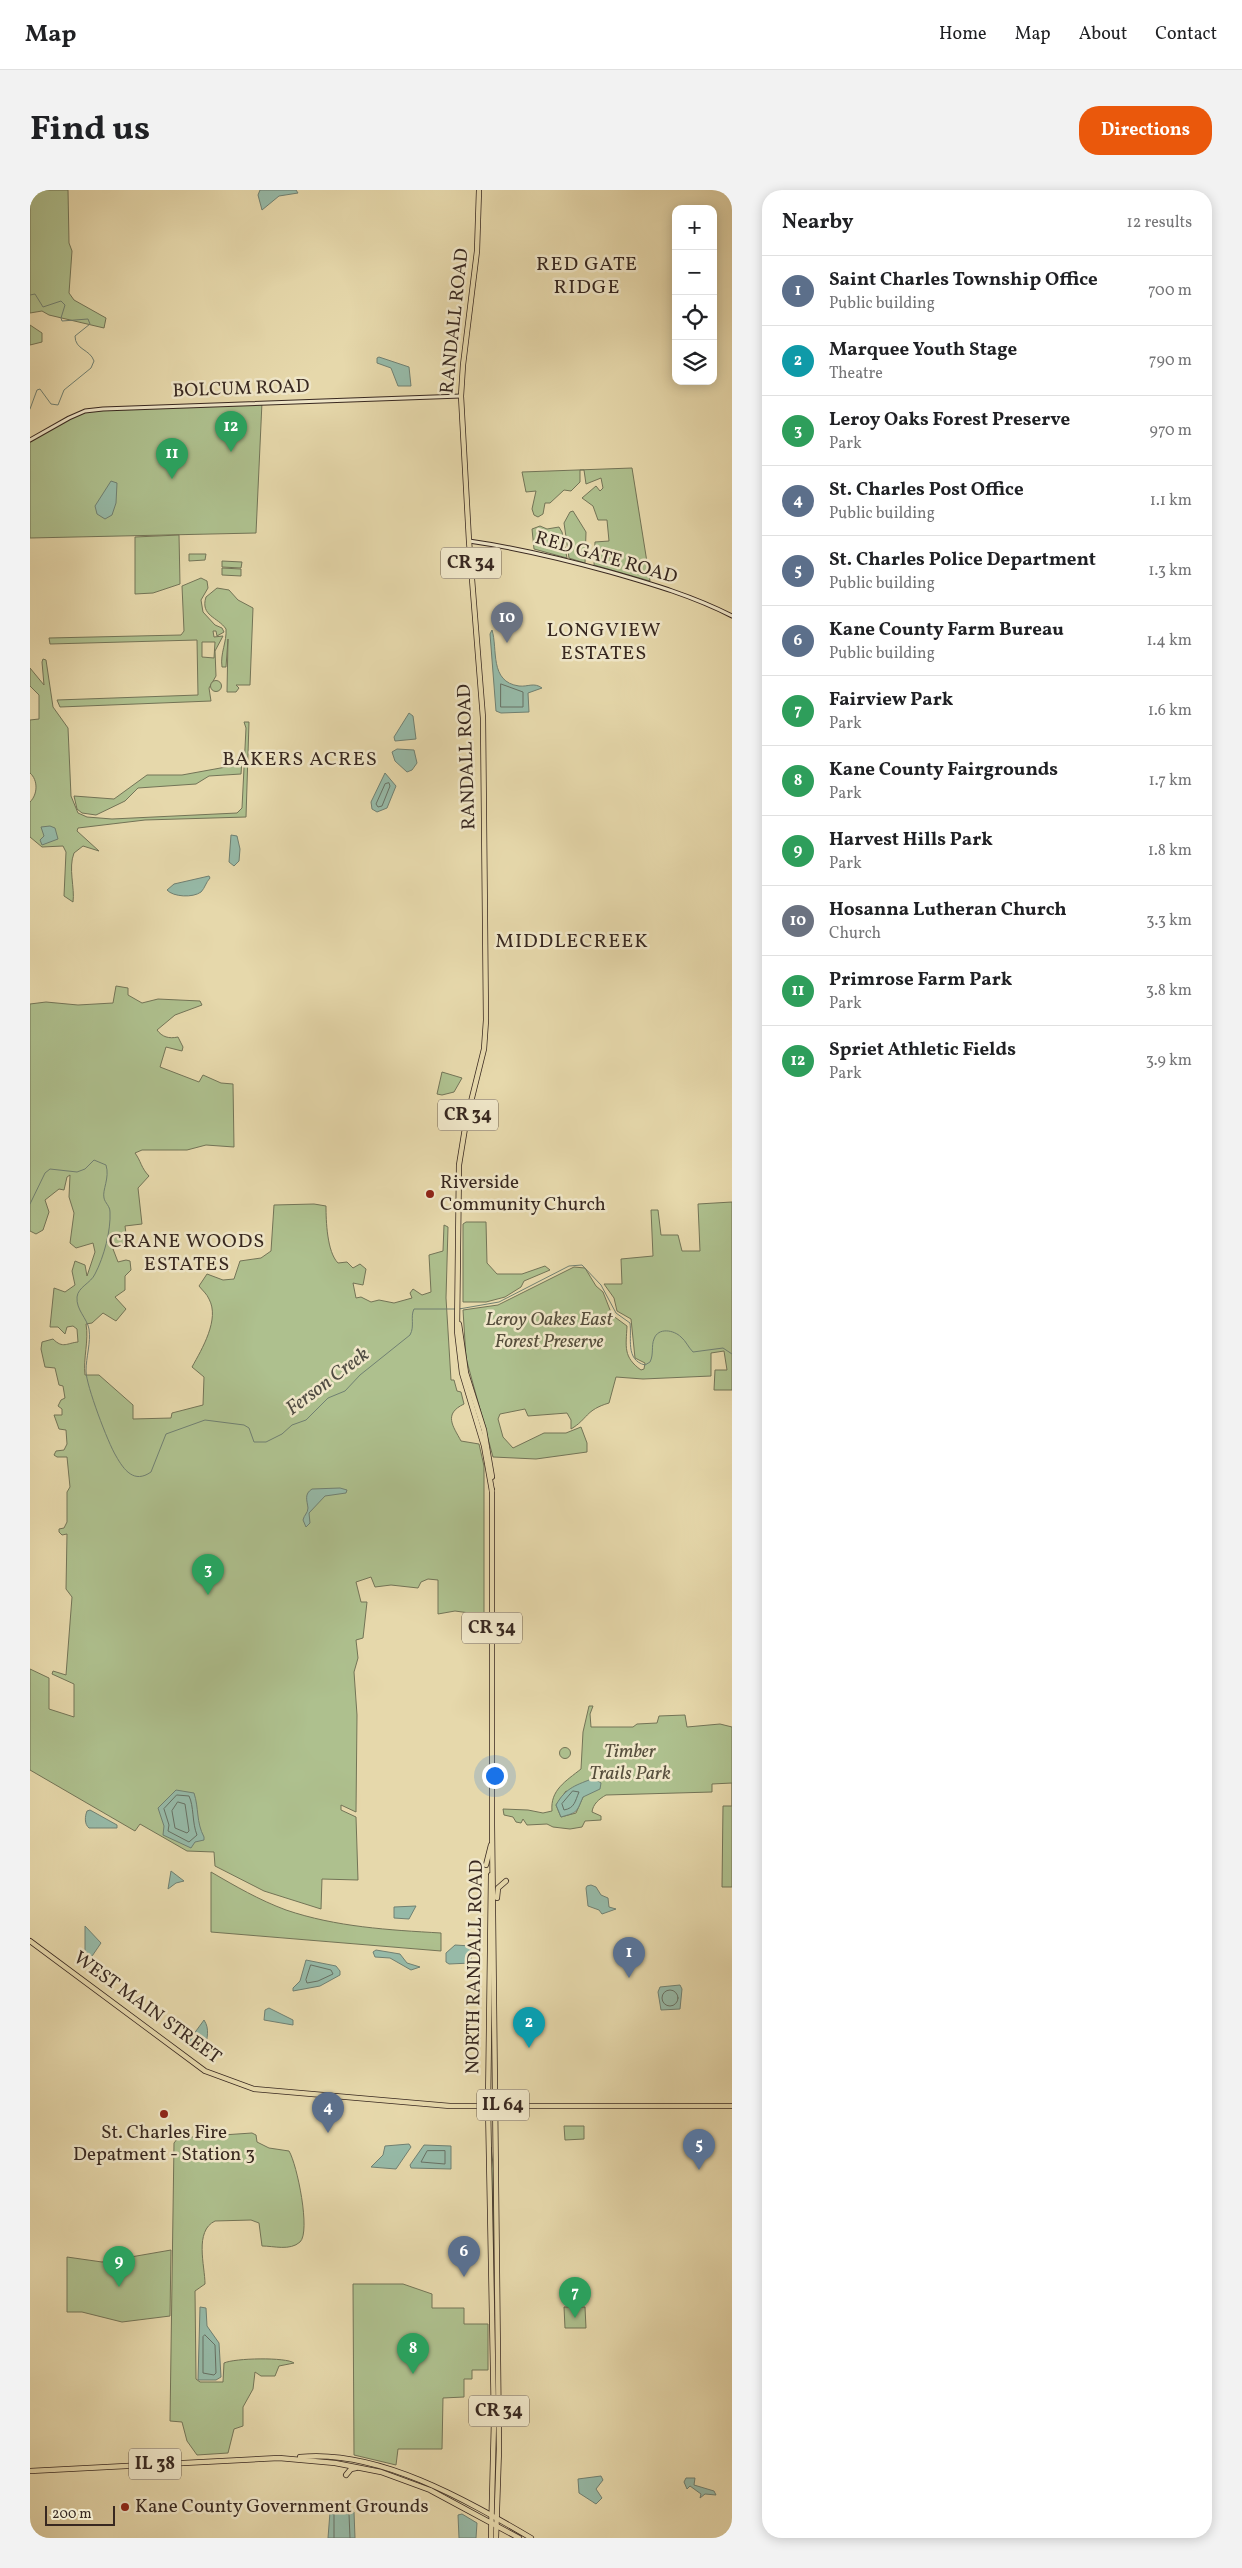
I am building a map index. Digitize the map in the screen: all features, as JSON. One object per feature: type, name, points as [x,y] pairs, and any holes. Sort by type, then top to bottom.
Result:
[{"type":"main road","name":"RANDALL ROAD","points":[[480,190],[477,251],[462,365],[461,396],[469,541],[483,718],[486,1020],[484,1049],[466,1122],[459,1164],[458,1298],[459,1322],[466,1373],[489,1453],[492,1491],[492,1686]]},
{"type":"main road","name":"BOLCUM ROAD","points":[[30,440],[85,411],[103,409],[461,396]]},
{"type":"main road","name":"RED GATE ROAD","points":[[469,541],[528,550],[629,577],[698,599],[732,616]]},
{"type":"main road","name":"NORTH RANDALL ROAD","points":[[492,1686],[495,2104]]},
{"type":"main road","name":"NORTH RANDALL ROAD","points":[[492,1825],[488,2104],[494,2350],[494,2480]]},
{"type":"main road","name":"NORTH RANDALL ROAD","points":[[486,1866],[491,1845]]},
{"type":"main road","points":[[494,1917],[498,1888],[506,1882]]},
{"type":"main road","name":"WEST MAIN STREET","points":[[30,1941],[205,2070],[232,2083],[263,2091],[431,2105],[732,2106]]},
{"type":"main road","name":"CR 34","points":[[495,2104],[499,2388],[497,2538]]},
{"type":"main road","name":"IL 38","points":[[291,2458],[360,2467],[401,2478],[430,2490],[519,2538]]},
{"type":"main road","name":"IL 38","points":[[30,2471],[324,2458],[378,2467],[435,2486],[498,2518],[531,2538]]},
{"type":"main road","points":[[338,2464],[346,2475],[351,2469],[360,2467]]},
{"type":"main road","points":[[481,2509],[490,2505],[494,2480]]},
{"type":"main road","name":"CR 34","points":[[491,2538],[494,2480]]},
{"type":"main road","points":[[497,2538],[503,2533],[509,2533]]},
{"type":"green space","points":[[30,190],[68,190],[69,243],[72,251],[69,293],[74,300],[106,318],[104,328],[49,315],[42,311],[30,313]]},
{"type":"green space","points":[[30,325],[42,333],[42,342],[30,345]]},
{"type":"green space","points":[[262,402],[256,533],[30,538],[30,442],[85,411]]},
{"type":"green space","points":[[632,468],[650,581],[594,565],[595,542],[609,541],[607,520],[598,520],[593,506],[582,498],[596,486],[600,491],[603,488],[601,478],[586,484],[584,470],[580,470],[580,482],[571,491],[564,490],[550,503],[545,503],[543,514],[538,517],[534,515],[532,509],[536,491],[526,492],[522,472]]},
{"type":"green space","points":[[573,511],[586,532],[585,563],[569,558],[564,523],[570,512]]},
{"type":"green space","points":[[540,526],[547,529],[559,527],[562,532],[567,558],[534,549],[532,529]]},
{"type":"green space","points":[[179,535],[180,584],[153,593],[135,594],[135,537]]},
{"type":"green space","points":[[189,554],[206,554],[205,560],[189,561]]},
{"type":"green space","points":[[222,561],[242,562],[241,568],[222,567]]},
{"type":"green space","points":[[222,568],[241,569],[241,576],[222,575]]},
{"type":"green space","points":[[201,578],[207,581],[208,588],[201,600],[203,612],[215,625],[222,628],[224,632],[217,636],[216,631],[213,631],[214,637],[223,636],[215,651],[216,676],[209,688],[211,701],[60,707],[57,700],[198,695],[197,640],[50,644],[49,638],[181,635],[184,631],[182,586]],"holes":[[[202,642],[215,642],[214,658],[202,657]]]},
{"type":"green space","points":[[217,588],[229,590],[238,600],[253,608],[250,685],[236,685],[239,688],[236,692],[227,692],[228,639],[226,667],[222,667],[226,629],[205,608],[206,597]]},
{"type":"green space","points":[[43,659],[46,660],[53,707],[68,728],[71,796],[78,813],[87,817],[112,819],[237,813],[242,808],[246,728],[244,722],[249,722],[246,817],[145,820],[78,828],[77,831],[99,851],[83,846],[74,853],[72,859],[73,902],[64,896],[66,852],[63,846],[42,847],[30,837],[30,802],[36,791],[36,783],[30,773],[30,720],[39,719],[39,695],[30,686],[30,668],[44,685]]},
{"type":"green space","points":[[216,680],[222,686],[216,692],[210,686]]},
{"type":"green space","points":[[242,760],[241,774],[209,776],[196,784],[138,788],[125,801],[96,815],[82,813],[77,809],[74,796],[114,799],[147,775],[182,775],[237,765]]},
{"type":"green space","points":[[116,986],[128,988],[128,995],[142,1003],[158,999],[200,1001],[202,1005],[175,1015],[157,1030],[166,1037],[178,1037],[183,1047],[182,1051],[166,1047],[160,1067],[199,1082],[203,1075],[221,1083],[233,1084],[234,1147],[206,1145],[187,1150],[142,1150],[135,1153],[149,1176],[138,1188],[142,1224],[125,1226],[127,1241],[113,1249],[118,1262],[130,1261],[131,1270],[125,1276],[125,1290],[115,1297],[126,1309],[116,1321],[103,1313],[92,1323],[86,1324],[85,1369],[85,1375],[99,1375],[133,1405],[133,1419],[171,1418],[172,1413],[203,1405],[204,1377],[192,1367],[211,1325],[212,1307],[206,1294],[199,1286],[207,1274],[223,1280],[234,1279],[240,1261],[261,1258],[271,1251],[274,1205],[314,1204],[326,1206],[326,1220],[331,1252],[338,1263],[347,1262],[353,1268],[360,1264],[366,1269],[363,1285],[353,1283],[356,1298],[361,1297],[371,1302],[379,1300],[394,1303],[412,1298],[410,1293],[413,1289],[422,1295],[431,1292],[429,1255],[443,1251],[444,1225],[448,1227],[446,1298],[451,1380],[454,1380],[457,1391],[461,1392],[464,1404],[454,1412],[452,1421],[461,1441],[479,1444],[484,1466],[484,1615],[455,1611],[438,1614],[438,1580],[428,1579],[421,1582],[418,1588],[391,1585],[375,1587],[371,1577],[356,1582],[361,1602],[367,1602],[363,1638],[356,1640],[358,1658],[354,1672],[357,1715],[356,1812],[341,1805],[341,1810],[356,1817],[358,1880],[322,1879],[321,1909],[264,1891],[215,1866],[214,1852],[187,1851],[140,1824],[135,1831],[30,1770],[30,1669],[49,1678],[49,1709],[74,1717],[74,1684],[52,1674],[53,1671],[66,1675],[72,1597],[66,1589],[67,1534],[62,1535],[59,1532],[59,1529],[64,1528],[67,1522],[67,1492],[70,1487],[67,1457],[57,1457],[54,1455],[56,1451],[64,1450],[67,1444],[66,1430],[59,1429],[54,1415],[62,1415],[62,1409],[58,1406],[61,1400],[65,1398],[63,1386],[59,1385],[55,1368],[45,1367],[41,1349],[42,1342],[53,1339],[62,1345],[78,1342],[77,1329],[73,1326],[67,1327],[65,1334],[58,1327],[50,1327],[54,1288],[65,1292],[75,1285],[72,1271],[75,1261],[85,1265],[87,1276],[95,1252],[93,1243],[76,1248],[70,1243],[74,1213],[69,1197],[70,1175],[67,1177],[64,1190],[59,1189],[45,1200],[49,1212],[43,1230],[36,1234],[30,1231],[30,1004],[46,1002],[78,1005],[113,1003]]},
{"type":"green space","points":[[442,1072],[462,1078],[454,1092],[442,1095],[437,1094]]},
{"type":"green space","name":"Leroy Oakes East Forest Preserve","points":[[732,1202],[732,1390],[714,1390],[715,1370],[727,1370],[724,1351],[711,1353],[711,1376],[643,1379],[616,1377],[609,1403],[595,1409],[571,1429],[571,1420],[567,1413],[528,1416],[525,1409],[500,1414],[498,1419],[503,1437],[513,1448],[544,1433],[566,1433],[581,1427],[587,1443],[587,1452],[536,1459],[493,1457],[466,1358],[463,1310],[498,1305],[574,1267],[585,1268],[596,1286],[603,1292],[612,1315],[627,1326],[626,1346],[628,1356],[641,1370],[644,1369],[645,1363],[635,1358],[631,1319],[617,1311],[614,1298],[604,1284],[622,1284],[621,1259],[653,1256],[651,1210],[658,1210],[661,1235],[678,1235],[682,1251],[700,1251],[698,1204]]},
{"type":"green space","points":[[466,1222],[486,1222],[487,1263],[497,1274],[522,1274],[545,1266],[550,1270],[524,1281],[521,1287],[505,1297],[486,1302],[463,1302],[463,1224]]},
{"type":"green space","name":"Timber Trails Park","points":[[589,1706],[593,1706],[590,1714],[591,1727],[633,1727],[637,1724],[657,1723],[659,1716],[685,1715],[687,1727],[720,1724],[732,1727],[732,1783],[712,1784],[712,1792],[606,1795],[597,1802],[592,1812],[601,1816],[601,1820],[585,1821],[582,1827],[570,1829],[553,1827],[547,1824],[527,1825],[523,1819],[521,1823],[516,1822],[513,1817],[504,1815],[503,1809],[543,1813],[552,1811],[556,1792],[581,1769],[583,1732]],"holes":[[[566,1791],[583,1797],[576,1813],[561,1817],[556,1805]]]},
{"type":"green space","points":[[565,1747],[571,1753],[565,1759],[559,1753]]},
{"type":"green space","points":[[723,1806],[732,1806],[732,1887],[722,1887]]},
{"type":"green space","points":[[211,1872],[266,1902],[305,1916],[363,1927],[441,1933],[441,1951],[211,1932]]},
{"type":"green space","points":[[564,2126],[584,2126],[584,2139],[565,2140]]},
{"type":"green space","points":[[252,2133],[256,2135],[257,2142],[269,2148],[289,2151],[296,2169],[302,2198],[303,2236],[300,2242],[292,2246],[262,2246],[259,2223],[251,2220],[215,2221],[209,2226],[205,2233],[202,2250],[205,2284],[195,2291],[196,2379],[200,2382],[223,2382],[224,2363],[230,2361],[271,2359],[294,2363],[279,2366],[275,2376],[261,2376],[255,2372],[253,2389],[243,2407],[243,2426],[234,2429],[228,2453],[197,2455],[187,2441],[182,2422],[170,2421],[174,2143],[178,2138]]},
{"type":"green space","points":[[491,2147],[494,2173],[494,2271]]},
{"type":"green space","points":[[171,2250],[170,2316],[122,2322],[82,2312],[67,2312],[67,2257],[102,2262]]},
{"type":"green space","points":[[353,2284],[403,2284],[432,2294],[432,2308],[464,2308],[464,2324],[488,2324],[488,2370],[472,2370],[472,2379],[464,2379],[464,2397],[443,2398],[442,2449],[398,2449],[396,2465],[354,2455]]},
{"type":"green space","points":[[564,2307],[585,2307],[586,2328],[565,2328]]},
{"type":"water","points":[[260,190],[296,190],[298,193],[279,196],[262,210],[258,195]]},
{"type":"water","points":[[379,357],[409,367],[411,386],[398,386],[391,368],[377,363],[377,358]]},
{"type":"water","points":[[111,481],[117,483],[116,503],[112,515],[105,519],[97,514],[95,506]]},
{"type":"water","points":[[492,630],[496,664],[503,678],[509,683],[519,686],[534,685],[542,688],[528,693],[529,712],[501,713],[496,711],[490,634]]},
{"type":"water","points":[[409,713],[413,716],[416,739],[395,741],[394,737]]},
{"type":"water","points":[[397,749],[414,750],[417,763],[412,770],[407,772],[395,761],[392,752]]},
{"type":"water","points":[[385,773],[396,786],[387,808],[377,812],[372,809],[371,802]]},
{"type":"water","points":[[50,826],[55,828],[58,839],[42,845],[40,840],[44,836],[41,827]]},
{"type":"water","points":[[231,835],[237,836],[240,849],[239,861],[234,866],[229,862]]},
{"type":"water","points":[[209,876],[210,878],[204,889],[197,894],[188,896],[178,895],[167,890],[174,884]]},
{"type":"water","points":[[340,1488],[347,1490],[346,1493],[325,1496],[309,1513],[310,1523],[306,1527],[303,1520],[308,1510],[307,1497],[309,1491],[312,1489]]},
{"type":"water","points":[[594,1778],[601,1783],[600,1789],[583,1797],[574,1813],[561,1817],[556,1805],[564,1794],[572,1787]]},
{"type":"water","points":[[176,1790],[194,1793],[196,1799],[204,1840],[195,1842],[191,1848],[163,1835],[164,1826],[158,1808]]},
{"type":"water","points":[[90,1810],[117,1825],[117,1828],[89,1828],[85,1818],[87,1811]]},
{"type":"water","points":[[171,1871],[184,1881],[176,1883],[168,1889]]},
{"type":"water","points":[[591,1885],[596,1887],[601,1895],[608,1898],[609,1907],[616,1909],[602,1914],[599,1910],[588,1906],[586,1888]]},
{"type":"water","points":[[416,1906],[409,1919],[394,1918],[394,1907]]},
{"type":"water","points":[[85,1926],[101,1943],[86,1965],[85,1964]]},
{"type":"water","points":[[455,1945],[471,1946],[471,1963],[449,1964],[446,1962],[446,1953]]},
{"type":"water","points":[[376,1950],[400,1954],[407,1963],[420,1967],[411,1970],[390,1958],[375,1957],[373,1952]]},
{"type":"water","points":[[306,1960],[336,1966],[340,1971],[340,1975],[320,1986],[293,1991],[293,1988],[300,1981]]},
{"type":"water","points":[[680,1985],[682,1989],[680,2009],[661,2010],[658,1992],[660,1987]]},
{"type":"water","points":[[269,2008],[293,2020],[293,2025],[264,2020],[265,2010]]},
{"type":"water","points":[[204,2020],[207,2030],[207,2041],[205,2049],[199,2050],[188,2042]]},
{"type":"water","points":[[409,2144],[411,2147],[396,2169],[371,2167],[383,2155],[385,2146]]},
{"type":"water","points":[[424,2145],[451,2146],[451,2169],[411,2168],[410,2165]]},
{"type":"water","points":[[200,2307],[206,2308],[207,2326],[219,2343],[221,2377],[216,2380],[198,2380]]},
{"type":"water","points":[[601,2476],[603,2480],[596,2489],[602,2498],[596,2504],[579,2493],[578,2479]]},
{"type":"water","points":[[686,2478],[695,2478],[694,2485],[714,2491],[716,2495],[705,2494],[700,2498],[701,2494],[690,2486],[687,2489],[684,2482]]},
{"type":"water","points":[[338,2506],[348,2507],[354,2512],[355,2538],[328,2538],[330,2512]]},
{"type":"water","points":[[462,2514],[477,2523],[476,2538],[459,2538],[458,2515]]},
{"type":"waterway","name":"Ferson Creek","points":[[30,295],[35,294],[43,307],[61,301],[65,305],[61,318],[62,321],[88,319],[90,324],[75,336],[77,344],[94,361],[91,368],[64,390],[58,405],[51,404],[40,389],[37,390],[30,409]]},
{"type":"waterway","name":"Ferson Creek","points":[[30,1204],[45,1173],[50,1169],[77,1172],[85,1169],[94,1160],[106,1165],[107,1175],[104,1195],[110,1210],[108,1235],[98,1267],[93,1277],[80,1290],[77,1302],[89,1329],[86,1371],[93,1401],[108,1439],[122,1466],[130,1474],[139,1477],[151,1472],[166,1434],[205,1420],[244,1425],[249,1428],[254,1442],[266,1442],[282,1434],[292,1425],[306,1420],[328,1398],[345,1391],[360,1375],[410,1335],[414,1309],[455,1309]]},
{"type":"waterway","name":"Ferson Creek","points":[[459,1309],[499,1302],[569,1266],[582,1265],[601,1285],[616,1313],[630,1323],[632,1353],[639,1362],[645,1365],[650,1362],[654,1339],[662,1331],[670,1331],[678,1335],[693,1352],[723,1348],[732,1354]]},
{"type":"place","name":"Spriet Athletic Fields","points":[[231,452]]},
{"type":"place","name":"Primrose Farm Park","points":[[172,479]]},
{"type":"place","name":"Hosanna Lutheran Church","points":[[507,643]]},
{"type":"place","name":"Riverside Community Church","points":[[430,1194]]},
{"type":"place","name":"Leroy Oaks Forest Preserve","points":[[208,1595]]},
{"type":"place","name":"Saint Charles Township Office","points":[[629,1978]]},
{"type":"place","name":"Marquee Youth Stage","points":[[529,2048]]},
{"type":"place","name":"St. Charles Fire Depatment - Station 3","points":[[164,2114]]},
{"type":"place","name":"St. Charles Post Office","points":[[328,2133]]},
{"type":"place","name":"St. Charles Police Department","points":[[699,2170]]},
{"type":"place","name":"Kane County Farm Bureau","points":[[464,2277]]},
{"type":"place","name":"Harvest Hills Park","points":[[119,2287]]},
{"type":"place","name":"Fairview Park","points":[[575,2318]]},
{"type":"place","name":"Kane County Fairgrounds","points":[[413,2374]]},
{"type":"place","name":"Kane County Government Grounds","points":[[125,2507]]},
{"type":"district","name":"RED GATE RIDGE","points":[[587,276]]},
{"type":"district","name":"LONGVIEW ESTATES","points":[[604,642]]},
{"type":"district","name":"BAKERS ACRES","points":[[300,760]]},
{"type":"district","name":"MIDDLECREEK","points":[[572,942]]},
{"type":"district","name":"CRANE WOODS ESTATES","points":[[187,1254]]}]
